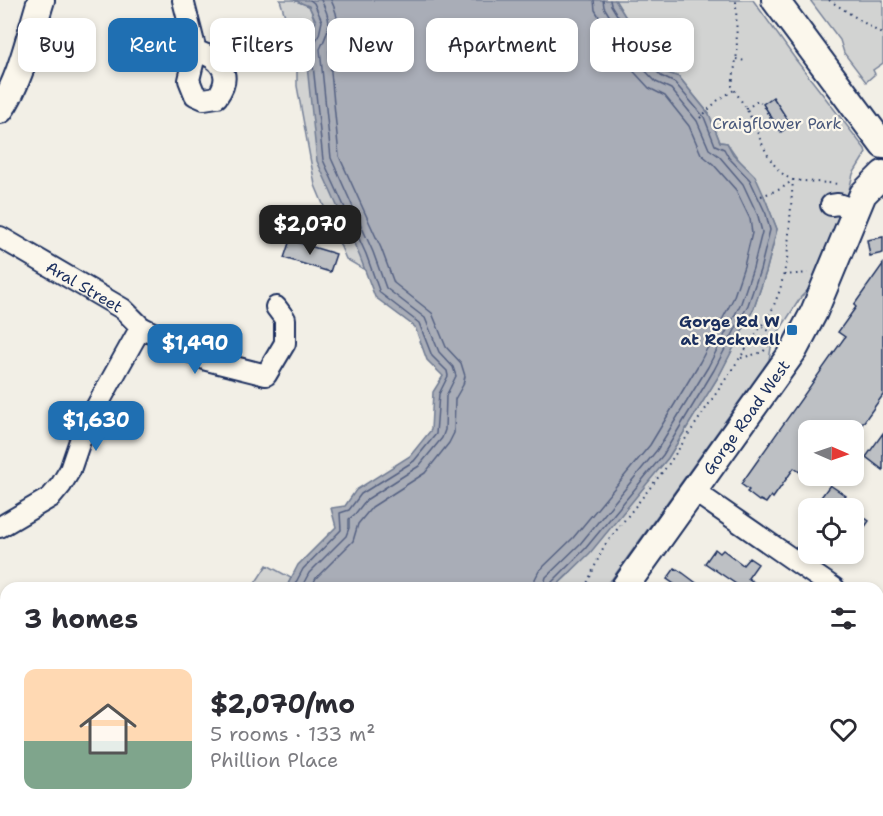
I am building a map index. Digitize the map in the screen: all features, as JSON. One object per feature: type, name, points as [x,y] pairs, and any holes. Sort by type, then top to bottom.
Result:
[{"type":"main road","points":[[0,110],[20,68],[41,0]]},
{"type":"main road","points":[[775,0],[883,145]]},
{"type":"main road","points":[[789,0],[883,127]]},
{"type":"main road","name":"Gorge Road West","points":[[628,582],[794,350],[814,312],[825,271],[863,194],[883,174]]},
{"type":"street","points":[[183,0],[188,18]]},
{"type":"street","points":[[831,205],[838,204],[856,210]]},
{"type":"street","name":"Aral Street","points":[[0,237],[123,309],[141,327],[207,360],[266,375],[285,343],[285,319],[276,307]]},
{"type":"street","points":[[0,527],[51,497],[61,485],[70,470],[84,429],[141,327]]},
{"type":"street","points":[[694,491],[825,582]]},
{"type":"path","points":[[736,0],[736,59],[732,86],[774,165],[782,176],[793,180],[838,184]]},
{"type":"path","points":[[829,0],[883,35]]},
{"type":"path","points":[[736,59],[745,61]]},
{"type":"path","points":[[700,118],[717,101],[734,90]]},
{"type":"path","points":[[746,109],[759,100],[779,132]]},
{"type":"path","points":[[761,196],[781,189],[793,180]]},
{"type":"path","points":[[588,582],[604,546],[668,465],[772,310],[784,275],[790,233],[793,180]]},
{"type":"path","points":[[784,275],[801,273]]},
{"type":"path","points":[[762,327],[773,333]]},
{"type":"path","points":[[740,359],[763,352],[771,342]]},
{"type":"green space","points":[[280,0],[294,0],[309,6],[313,18],[286,18]]},
{"type":"green space","name":"Craigflower Park","points":[[615,0],[753,0],[866,153],[853,174],[845,206],[811,287],[801,297],[772,342],[769,360],[612,579],[608,582],[560,582],[668,458],[720,374],[754,308],[777,229],[764,196],[727,143],[720,142],[709,114],[679,77],[665,72],[694,72],[694,18],[626,18]]},
{"type":"green space","points":[[810,0],[883,0],[883,63],[873,70],[875,74],[866,82],[844,53],[840,40]]},
{"type":"green space","points":[[297,72],[314,72],[365,270],[346,259],[315,185],[297,86]]},
{"type":"green space","points":[[267,565],[291,578],[289,582],[256,582]]},
{"type":"water","points":[[294,0],[615,0],[626,18],[590,18],[590,72],[665,72],[679,77],[709,114],[720,142],[727,143],[733,154],[755,176],[764,196],[777,229],[754,308],[720,374],[668,458],[590,553],[560,582],[289,582],[298,565],[336,527],[331,508],[345,506],[356,490],[410,456],[431,430],[433,392],[443,376],[427,360],[415,327],[375,297],[360,257],[317,161],[308,72],[315,72],[315,18],[309,6]]},
{"type":"building","points":[[773,97],[791,125],[781,132],[763,104]]},
{"type":"building","points":[[883,237],[883,253],[870,256],[867,240]]},
{"type":"building","points":[[290,240],[336,254],[330,272],[284,258]]},
{"type":"building","points":[[883,264],[883,395],[864,422],[798,420],[798,471],[794,468],[773,498],[771,496],[766,503],[759,501],[741,484],[845,337],[838,332],[856,307],[854,305]]},
{"type":"building","points":[[883,433],[883,470],[866,457]]},
{"type":"building","points":[[829,486],[846,496],[844,498],[820,498]]},
{"type":"building","points":[[864,517],[869,521],[864,528]]},
{"type":"building","points":[[715,549],[720,553],[723,550],[743,565],[749,558],[758,564],[748,578],[754,582],[733,582],[705,563]]},
{"type":"building","points":[[675,568],[695,582],[671,582],[667,579]]},
{"type":"place","name":"Gorge Rd W at Rockwell","points":[[792,330]]}]
